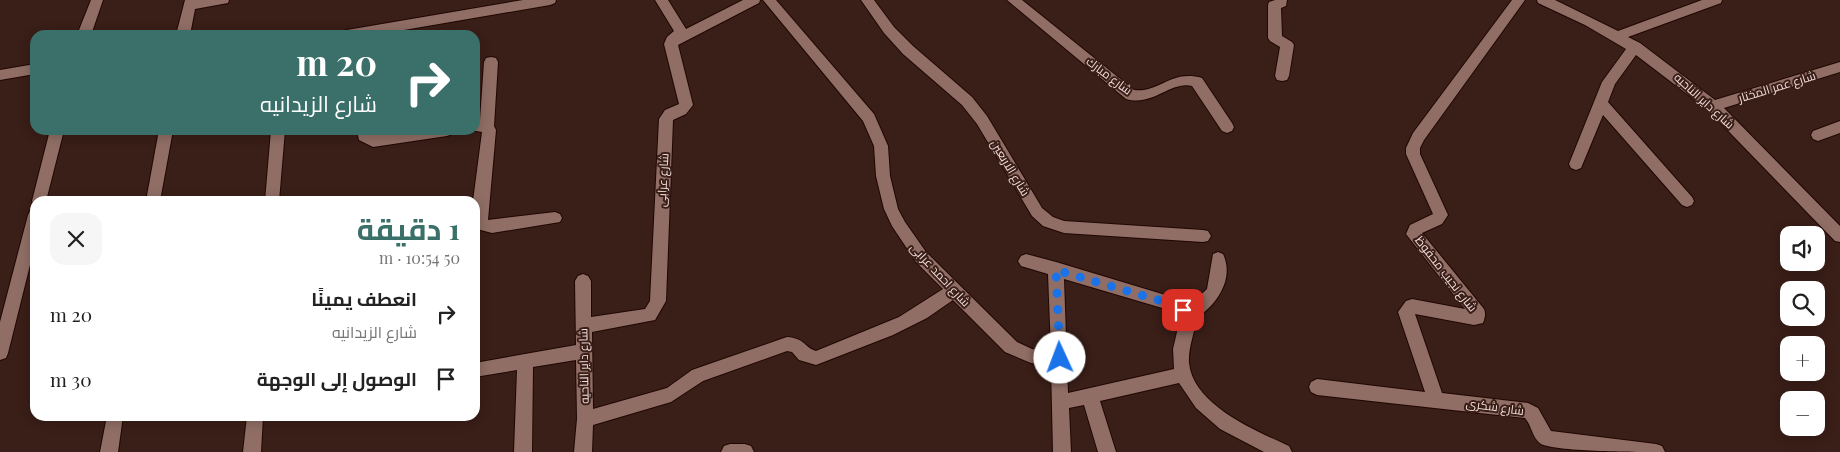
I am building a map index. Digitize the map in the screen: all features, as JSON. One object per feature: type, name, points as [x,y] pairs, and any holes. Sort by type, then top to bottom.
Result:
[{"type":"street","points":[[86,30],[97,0]]},
{"type":"street","points":[[184,30],[190,2],[223,0]]},
{"type":"street","points":[[389,30],[550,0]]},
{"type":"street","name":"شارع عرابى","points":[[583,326],[649,315],[656,306],[666,119],[670,114],[683,110],[686,106],[671,42],[680,35],[680,31],[661,0]]},
{"type":"street","points":[[671,42],[754,0]]},
{"type":"street","name":"شارع احمد عرابى","points":[[769,0],[869,118],[881,146],[886,193],[899,226],[921,257],[1011,347],[1032,356],[1060,358]]},
{"type":"street","name":"شارع الاربعين","points":[[867,0],[889,30],[908,50],[967,101],[982,120],[1042,218],[1064,227],[1203,236]]},
{"type":"street","name":"شارع مبارك","points":[[1013,0],[1131,95],[1145,96],[1187,80],[1196,82],[1227,127]]},
{"type":"street","points":[[1281,0],[1281,3],[1274,4],[1274,6],[1275,38],[1287,45],[1282,76]]},
{"type":"street","name":"شارع نجيب محفوظ","points":[[1436,399],[1406,312],[1412,306],[1474,318],[1477,318],[1478,314],[1414,234],[1415,228],[1437,220],[1441,215],[1413,154],[1413,148],[1418,137],[1519,0]]},
{"type":"street","name":"شارع داير الناحيه","points":[[1543,0],[1593,22],[1619,36],[1667,69],[1713,106],[1840,236]]},
{"type":"street","points":[[1619,36],[1716,0]]},
{"type":"street","points":[[1576,164],[1609,82],[1635,46]]},
{"type":"street","points":[[480,212],[489,130],[481,126],[491,62]]},
{"type":"street","name":"شارع عمر المختار","points":[[1713,106],[1840,67]]},
{"type":"street","points":[[0,75],[30,70]]},
{"type":"street","points":[[1600,102],[1687,201]]},
{"type":"street","points":[[1818,135],[1840,127]]},
{"type":"street","points":[[39,196],[56,135]]},
{"type":"street","points":[[154,196],[165,135]]},
{"type":"street","points":[[272,196],[278,135]]},
{"type":"street","points":[[364,135],[373,140],[410,135]]},
{"type":"street","points":[[480,222],[486,227],[492,227],[555,218]]},
{"type":"street","points":[[0,353],[30,235]]},
{"type":"street","points":[[1187,315],[1200,308],[1210,298],[1217,286],[1220,273],[1218,259]]},
{"type":"street","points":[[1026,261],[1178,306],[1187,315],[1188,321],[1181,346],[1183,375],[1205,405],[1219,419],[1236,430],[1283,452]]},
{"type":"street","points":[[1056,270],[1062,402],[1062,452]]},
{"type":"street","name":"شارع داير الناحيه","points":[[583,281],[585,420],[583,452]]},
{"type":"street","points":[[585,420],[671,394],[698,375],[787,344],[797,345],[805,355],[816,358],[901,326],[920,315],[954,290]]},
{"type":"street","points":[[480,369],[584,351]]},
{"type":"street","points":[[523,452],[525,361]]},
{"type":"street","points":[[1062,402],[1183,375]]},
{"type":"street","name":"شارع شكرى","points":[[1317,387],[1436,399],[1528,411],[1535,416],[1540,433],[1552,440],[1656,452]]},
{"type":"street","points":[[1090,396],[1108,452]]},
{"type":"street","points":[[109,452],[114,421]]},
{"type":"street","points":[[252,452],[255,421]]},
{"type":"street","points":[[730,452],[737,450],[745,452]]},
{"type":"route","points":[[1060,358],[1056,270],[1178,306],[1183,310]]}]
